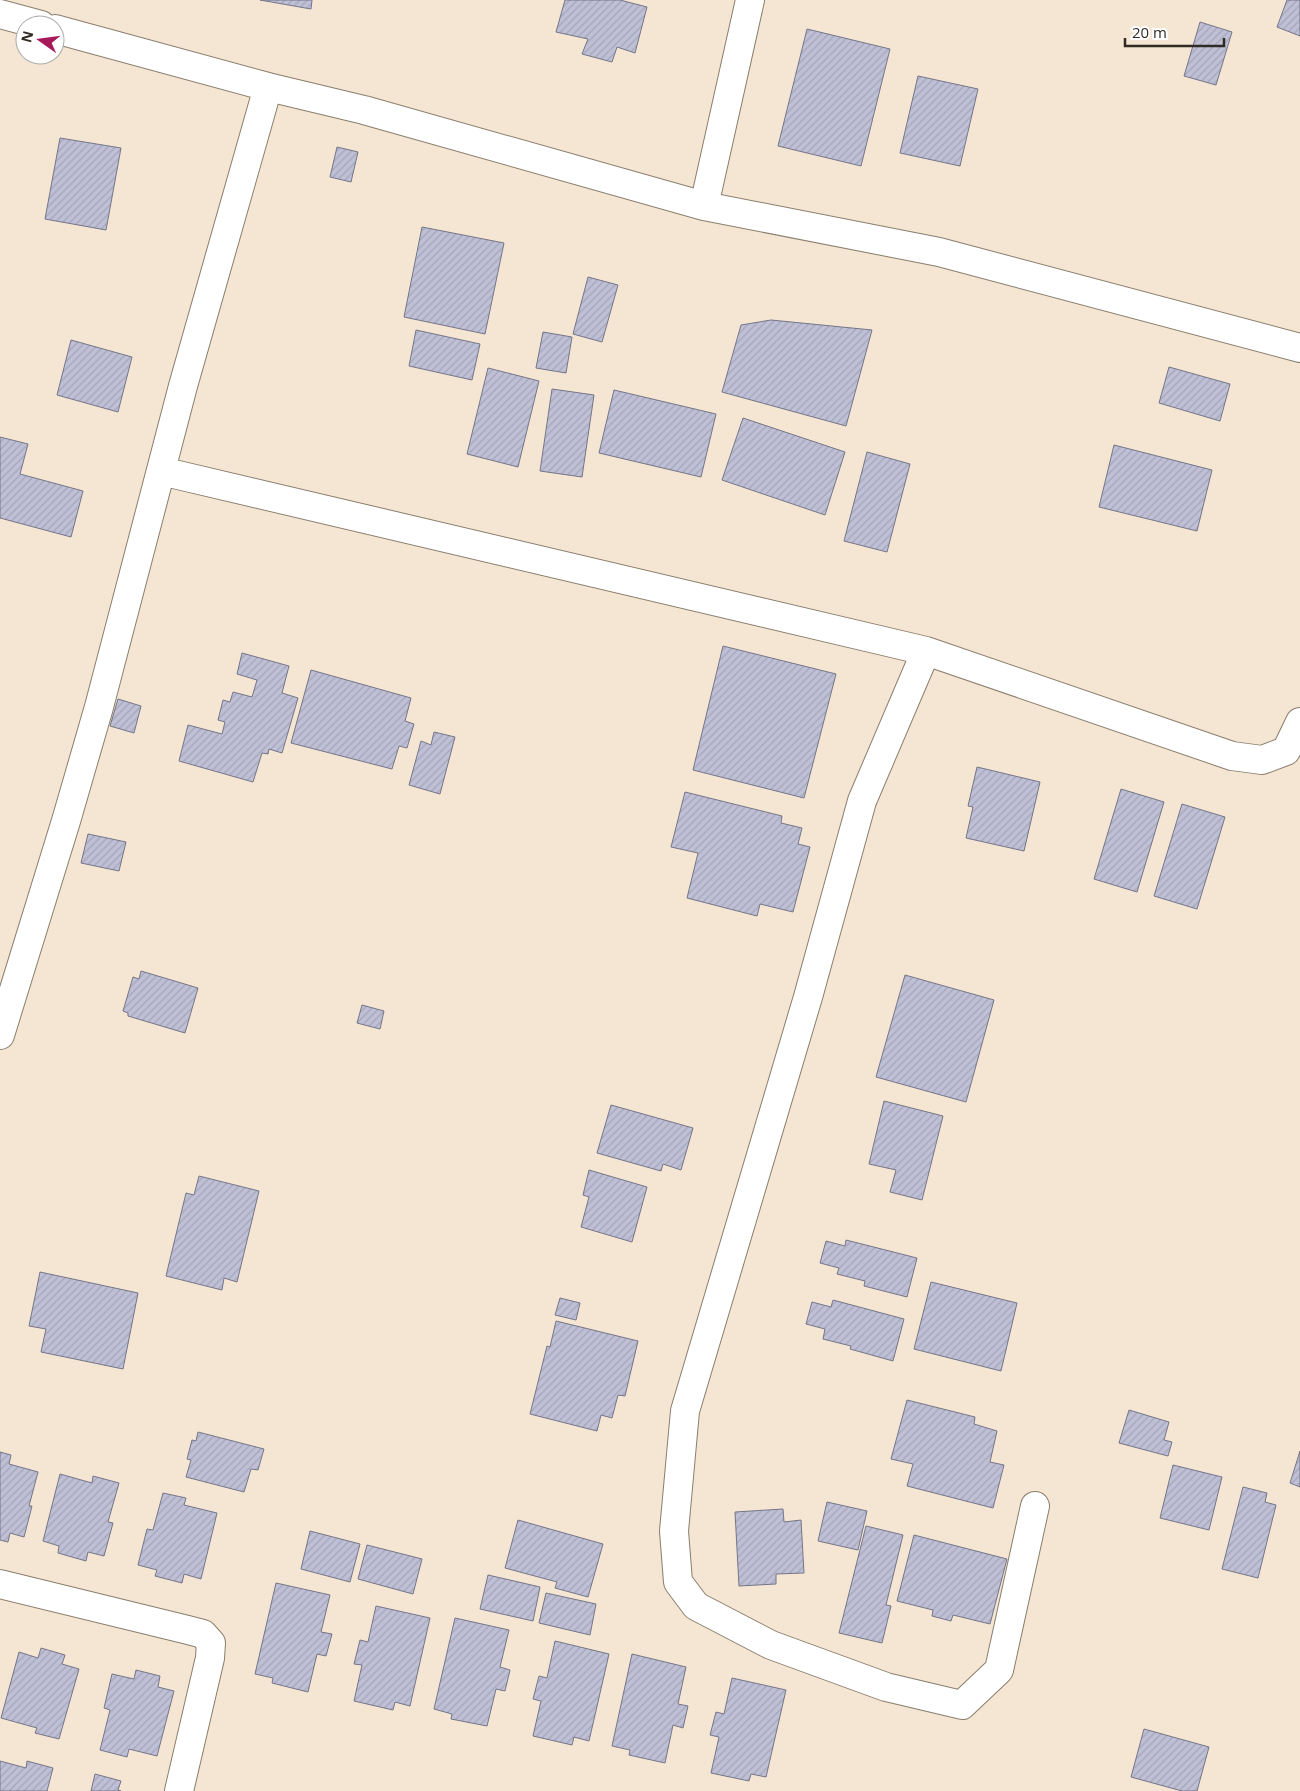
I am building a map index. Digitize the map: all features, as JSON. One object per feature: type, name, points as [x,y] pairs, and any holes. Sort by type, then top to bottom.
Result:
[{"type":"street","points":[[704,206],[750,0]]},
{"type":"street","points":[[0,14],[15,18]]},
{"type":"street","points":[[65,32],[268,87],[364,110],[704,206],[939,252],[1300,348]]},
{"type":"street","points":[[0,1035],[99,707],[160,471],[268,87]]},
{"type":"street","points":[[160,471],[926,651],[1232,756],[1262,760],[1286,751],[1300,722]]},
{"type":"street","points":[[926,651],[862,801],[808,997],[685,1411],[674,1531],[678,1582],[696,1606],[771,1645],[886,1687],[962,1705],[999,1670],[1035,1506]]},
{"type":"street","points":[[0,1584],[203,1634],[211,1644],[210,1658],[179,1791]]},
{"type":"building","points":[[260,0],[312,0],[311,9]]},
{"type":"building","points":[[565,0],[620,0],[647,7],[635,53],[617,47],[612,62],[582,54],[588,39],[556,32]]},
{"type":"building","points":[[1287,0],[1300,0],[1300,36],[1277,27]]},
{"type":"building","points":[[1200,22],[1232,32],[1216,85],[1184,76]]},
{"type":"building","points":[[807,29],[890,49],[861,166],[778,146]]},
{"type":"building","points":[[918,76],[978,89],[960,166],[900,153]]},
{"type":"building","points":[[60,138],[121,148],[106,230],[45,219]]},
{"type":"building","points":[[337,147],[358,152],[351,182],[330,177]]},
{"type":"building","points":[[422,227],[504,243],[485,334],[404,317]]},
{"type":"building","points":[[588,277],[618,285],[602,342],[573,334]]},
{"type":"building","points":[[771,320],[872,330],[846,426],[722,392],[741,325]]},
{"type":"building","points":[[416,330],[480,344],[472,380],[409,366]]},
{"type":"building","points":[[543,332],[572,337],[566,373],[536,368]]},
{"type":"building","points":[[71,340],[132,357],[118,412],[57,395]]},
{"type":"building","points":[[1169,367],[1230,384],[1220,421],[1159,403]]},
{"type":"building","points":[[488,368],[539,381],[518,467],[467,454]]},
{"type":"building","points":[[552,389],[594,395],[582,477],[540,471]]},
{"type":"building","points":[[614,390],[716,414],[701,477],[599,453]]},
{"type":"building","points":[[743,418],[845,452],[825,515],[722,480]]},
{"type":"building","points":[[0,437],[28,444],[20,474],[83,491],[71,537],[0,518]]},
{"type":"building","points":[[1114,445],[1212,470],[1197,531],[1099,507]]},
{"type":"building","points":[[867,452],[910,464],[887,552],[844,541]]},
{"type":"building","points":[[723,646],[836,674],[804,798],[693,770]]},
{"type":"building","points":[[242,653],[289,666],[282,693],[298,698],[282,753],[269,749],[268,754],[262,753],[253,782],[179,761],[188,725],[222,734],[225,722],[218,720],[223,700],[230,702],[233,692],[252,697],[257,680],[237,674]]},
{"type":"building","points":[[311,670],[411,698],[405,721],[414,724],[407,748],[399,746],[392,769],[291,743]]},
{"type":"building","points":[[118,699],[141,706],[134,733],[110,726]]},
{"type":"building","points":[[434,732],[455,737],[440,794],[409,785],[421,741],[431,745]]},
{"type":"building","points":[[977,767],[1040,782],[1024,851],[966,838],[973,807],[968,806]]},
{"type":"building","points":[[1121,789],[1164,802],[1137,892],[1094,879]]},
{"type":"building","points":[[685,792],[782,816],[781,823],[802,828],[798,844],[810,847],[793,912],[760,904],[757,916],[687,898],[698,853],[671,847]]},
{"type":"building","points":[[1182,804],[1225,817],[1197,909],[1154,896]]},
{"type":"building","points":[[88,834],[126,842],[119,871],[81,863]]},
{"type":"building","points":[[141,971],[198,988],[185,1033],[128,1016],[128,1013],[123,1011],[133,977],[139,979]]},
{"type":"building","points":[[905,975],[994,1000],[966,1102],[876,1077]]},
{"type":"building","points":[[362,1005],[384,1011],[380,1029],[357,1023]]},
{"type":"building","points":[[884,1101],[943,1116],[922,1200],[890,1192],[896,1170],[869,1164]]},
{"type":"building","points":[[611,1105],[693,1128],[681,1170],[663,1164],[661,1171],[597,1153]]},
{"type":"building","points":[[589,1170],[647,1187],[632,1242],[581,1227],[589,1197],[583,1195]]},
{"type":"building","points":[[199,1176],[259,1191],[237,1282],[224,1278],[222,1290],[166,1276],[186,1193],[194,1195]]},
{"type":"building","points":[[846,1240],[917,1258],[907,1297],[864,1286],[865,1281],[837,1274],[839,1268],[820,1263],[826,1241],[845,1246]]},
{"type":"building","points":[[40,1272],[138,1293],[123,1369],[41,1352],[46,1329],[29,1326]]},
{"type":"building","points":[[931,1282],[1017,1303],[1001,1371],[914,1349]]},
{"type":"building","points":[[560,1298],[580,1303],[576,1320],[555,1315]]},
{"type":"building","points":[[833,1300],[904,1319],[893,1361],[850,1349],[851,1346],[823,1339],[825,1329],[806,1324],[812,1302],[831,1307]]},
{"type":"building","points":[[556,1321],[638,1341],[625,1396],[618,1395],[612,1418],[601,1415],[597,1431],[530,1414],[547,1346],[550,1347]]},
{"type":"building","points":[[907,1400],[975,1417],[974,1424],[997,1431],[990,1462],[1004,1465],[993,1508],[907,1486],[913,1464],[891,1459]]},
{"type":"building","points":[[1129,1410],[1169,1422],[1164,1440],[1172,1442],[1168,1456],[1119,1443]]},
{"type":"building","points":[[198,1432],[264,1449],[258,1470],[251,1469],[244,1492],[186,1477],[191,1460],[187,1459],[192,1440],[196,1441]]},
{"type":"building","points":[[1300,1451],[1300,1487],[1290,1483]]},
{"type":"building","points":[[0,1452],[11,1455],[9,1464],[38,1472],[29,1506],[32,1506],[24,1537],[10,1533],[8,1542],[0,1540]]},
{"type":"building","points":[[1173,1465],[1222,1477],[1209,1530],[1160,1518]]},
{"type":"building","points":[[60,1474],[92,1483],[93,1476],[119,1483],[108,1522],[113,1523],[104,1556],[88,1552],[86,1561],[58,1553],[59,1546],[43,1541]]},
{"type":"building","points":[[1243,1487],[1267,1493],[1265,1502],[1276,1505],[1258,1578],[1222,1569]]},
{"type":"building","points":[[163,1493],[186,1498],[184,1505],[217,1513],[201,1579],[184,1574],[182,1583],[155,1576],[157,1570],[138,1565],[147,1529],[153,1530]]},
{"type":"building","points":[[827,1502],[867,1511],[858,1550],[818,1541]]},
{"type":"building","points":[[783,1509],[784,1522],[801,1520],[804,1573],[776,1574],[776,1584],[739,1586],[735,1512]]},
{"type":"building","points":[[518,1520],[603,1544],[588,1597],[555,1588],[557,1582],[505,1568]]},
{"type":"building","points":[[866,1526],[903,1535],[886,1605],[891,1606],[882,1643],[839,1633]]},
{"type":"building","points":[[310,1531],[360,1544],[350,1582],[301,1569]]},
{"type":"building","points":[[914,1535],[1007,1559],[990,1624],[953,1615],[951,1621],[932,1616],[933,1610],[897,1601]]},
{"type":"building","points":[[367,1545],[422,1559],[413,1594],[358,1579]]},
{"type":"building","points":[[488,1575],[540,1587],[533,1621],[480,1609]]},
{"type":"building","points":[[276,1583],[330,1595],[321,1632],[332,1634],[326,1656],[317,1654],[308,1692],[272,1683],[273,1678],[255,1674]]},
{"type":"building","points":[[546,1593],[596,1604],[590,1635],[539,1623]]},
{"type":"building","points":[[376,1606],[430,1618],[410,1706],[395,1702],[393,1710],[354,1701],[362,1665],[354,1664],[360,1640],[368,1642]]},
{"type":"building","points":[[455,1618],[509,1630],[500,1667],[510,1670],[505,1691],[496,1689],[487,1726],[451,1719],[452,1714],[434,1709]]},
{"type":"building","points":[[555,1641],[609,1654],[589,1741],[574,1737],[572,1745],[533,1736],[541,1701],[533,1699],[539,1676],[547,1678]]},
{"type":"building","points":[[41,1648],[65,1655],[62,1664],[79,1669],[59,1739],[35,1733],[37,1728],[1,1718],[19,1652],[38,1658]]},
{"type":"building","points":[[632,1654],[686,1667],[678,1704],[688,1706],[683,1728],[673,1725],[665,1763],[629,1755],[630,1750],[612,1746]]},
{"type":"building","points":[[136,1670],[160,1676],[158,1687],[174,1691],[157,1756],[129,1749],[127,1757],[100,1750],[110,1710],[104,1708],[112,1674],[134,1679]]},
{"type":"building","points":[[732,1678],[786,1690],[766,1777],[751,1774],[749,1781],[711,1773],[719,1737],[710,1735],[716,1712],[724,1714]]},
{"type":"building","points":[[1144,1729],[1209,1747],[1197,1791],[1182,1791],[1131,1777]]},
{"type":"building","points":[[0,1761],[26,1768],[27,1761],[53,1768],[47,1791],[0,1791]]},
{"type":"building","points":[[95,1774],[121,1781],[118,1790],[121,1791],[91,1791]]}]
